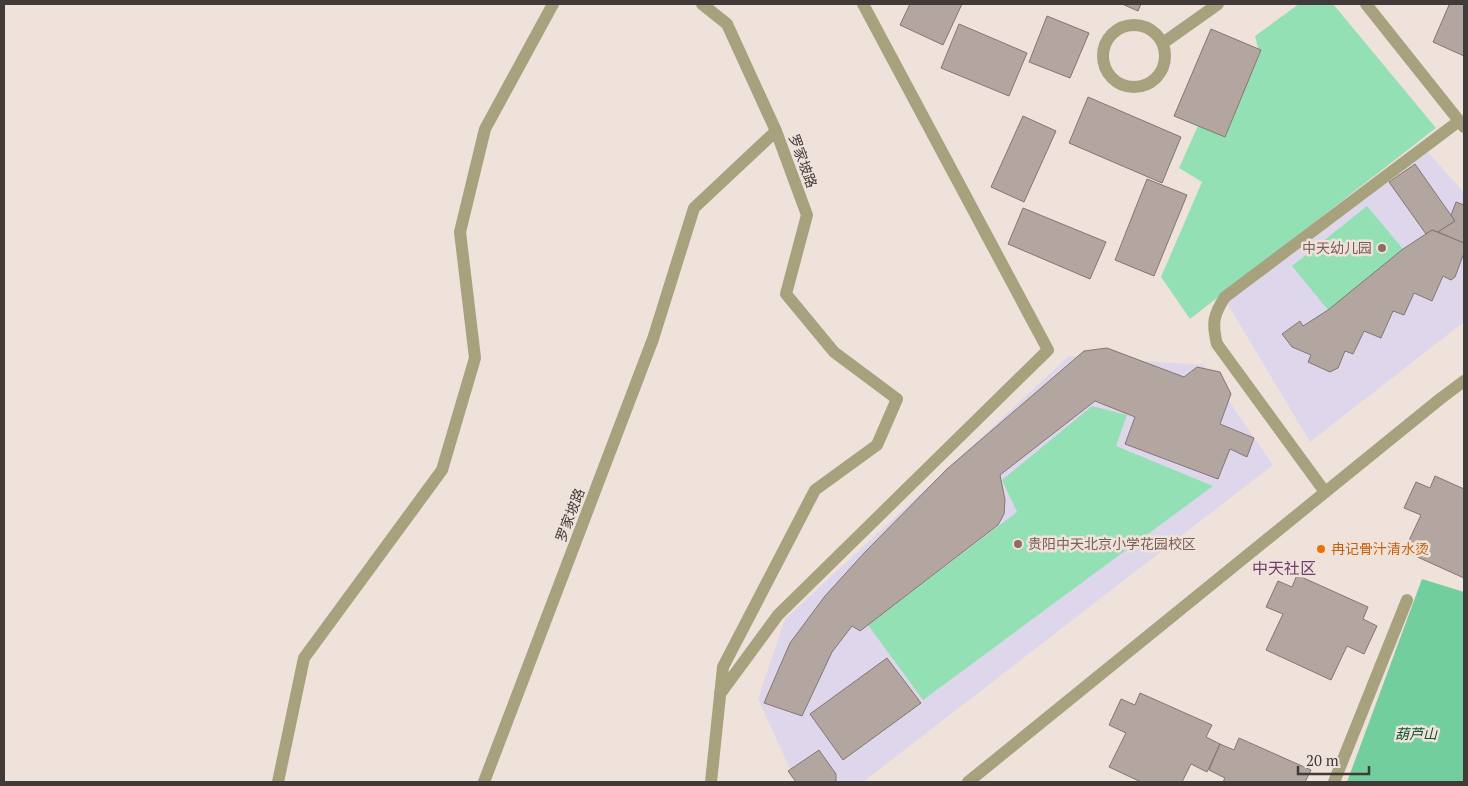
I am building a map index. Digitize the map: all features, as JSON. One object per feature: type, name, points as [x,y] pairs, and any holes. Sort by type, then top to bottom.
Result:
[{"type":"street","points":[[278,782],[304,658],[442,470],[475,358],[460,232],[485,130],[553,4]]},
{"type":"street","points":[[702,4],[726,24],[776,132]]},
{"type":"street","points":[[720,694],[778,615],[1048,350],[863,4]]},
{"type":"street","points":[[1163,43],[1218,4]]},
{"type":"street","points":[[1325,492],[1217,344],[1213,328],[1218,308],[1225,297],[1462,124],[1366,4]]},
{"type":"street","points":[[1131,24],[1140,25],[1157,35],[1163,43],[1165,53],[1164,64],[1160,74],[1152,82],[1131,86],[1120,84],[1112,78],[1106,68],[1103,59],[1103,49],[1113,32],[1121,27],[1131,24]]},
{"type":"street","name":"罗家坡路","points":[[484,782],[653,339],[694,208],[776,132],[807,215],[786,294],[834,352],[897,399],[877,445],[815,490],[723,667],[711,782]]},
{"type":"street","points":[[968,782],[1464,381]]},
{"type":"street","points":[[1334,782],[1407,600]]},
{"type":"shaded area","name":"中天幼儿园","points":[[1428,152],[1464,193],[1464,322],[1310,442],[1227,303]]},
{"type":"shaded area","name":"贵阳中天北京小学花园校区","points":[[1069,356],[1204,365],[1273,465],[863,782],[796,782],[758,699],[785,619]]},
{"type":"green space","points":[[1299,4],[1333,4],[1436,128],[1190,319],[1161,277],[1202,182],[1179,168],[1198,126],[1225,137],[1261,51],[1258,48],[1255,36]]},
{"type":"green space","points":[[1367,206],[1403,249],[1328,310],[1292,266]]},
{"type":"green space","points":[[1092,406],[1127,415],[1116,446],[1213,486],[923,700],[868,625],[1017,512],[1002,480]]},
{"type":"green space","name":"葫芦山","points":[[1422,579],[1464,592],[1464,782],[1347,782]]},
{"type":"building","points":[[910,4],[962,4],[943,45],[900,25]]},
{"type":"building","points":[[1122,4],[1141,4],[1138,11]]},
{"type":"building","points":[[1447,4],[1464,4],[1464,56],[1433,42],[1449,5]]},
{"type":"building","points":[[1047,16],[1089,33],[1070,78],[1029,62]]},
{"type":"building","points":[[959,24],[1027,53],[1009,96],[941,68]]},
{"type":"building","points":[[1211,29],[1261,50],[1225,137],[1174,116]]},
{"type":"building","points":[[1088,97],[1181,137],[1162,183],[1069,143]]},
{"type":"building","points":[[1023,116],[1056,131],[1024,202],[991,187]]},
{"type":"building","points":[[1415,164],[1455,221],[1438,232],[1432,230],[1426,234],[1389,182]]},
{"type":"building","points":[[1147,179],[1187,195],[1154,276],[1115,260]]},
{"type":"building","points":[[1456,202],[1464,205],[1464,243],[1438,232],[1455,221],[1451,215]]},
{"type":"building","points":[[1023,208],[1106,242],[1090,279],[1008,244]]},
{"type":"building","points":[[1432,230],[1464,243],[1464,253],[1455,277],[1451,280],[1443,276],[1432,301],[1414,293],[1404,315],[1393,311],[1381,338],[1364,331],[1353,354],[1345,351],[1338,368],[1330,372],[1308,362],[1311,355],[1292,347],[1282,334],[1300,321],[1303,326],[1328,310],[1403,249]]},
{"type":"building","points":[[1107,348],[1184,377],[1197,367],[1220,372],[1231,394],[1220,424],[1254,438],[1247,457],[1230,449],[1218,479],[1125,444],[1135,417],[1095,401],[1000,475],[1005,500],[1004,514],[998,525],[860,631],[852,626],[832,652],[802,716],[764,703],[790,643],[825,596],[865,552],[947,469],[1084,351]]},
{"type":"building","points":[[1435,476],[1464,489],[1464,578],[1404,551],[1421,515],[1404,508],[1416,482],[1430,488]]},
{"type":"building","points":[[1297,575],[1368,607],[1363,619],[1377,626],[1364,654],[1347,646],[1331,680],[1266,650],[1283,614],[1266,607],[1278,581],[1292,587]]},
{"type":"building","points":[[887,658],[921,703],[843,760],[810,714]]},
{"type":"building","points":[[1140,693],[1212,725],[1206,737],[1220,744],[1207,772],[1191,764],[1182,782],[1141,782],[1109,767],[1126,733],[1109,725],[1121,699],[1135,705]]},
{"type":"building","points":[[1239,738],[1311,770],[1305,782],[1223,782],[1225,778],[1209,770],[1220,744],[1234,750]]},
{"type":"building","points":[[819,750],[836,774],[836,782],[796,782],[788,771]]},
{"type":"place","name":"中天幼儿园","points":[[1382,248]]},
{"type":"place","name":"贵阳中天北京小学花园校区","points":[[1018,544]]},
{"type":"place","name":"冉记骨汁清水烫","points":[[1321,549]]},
{"type":"district","name":"中天社区","points":[[1284,568]]}]
